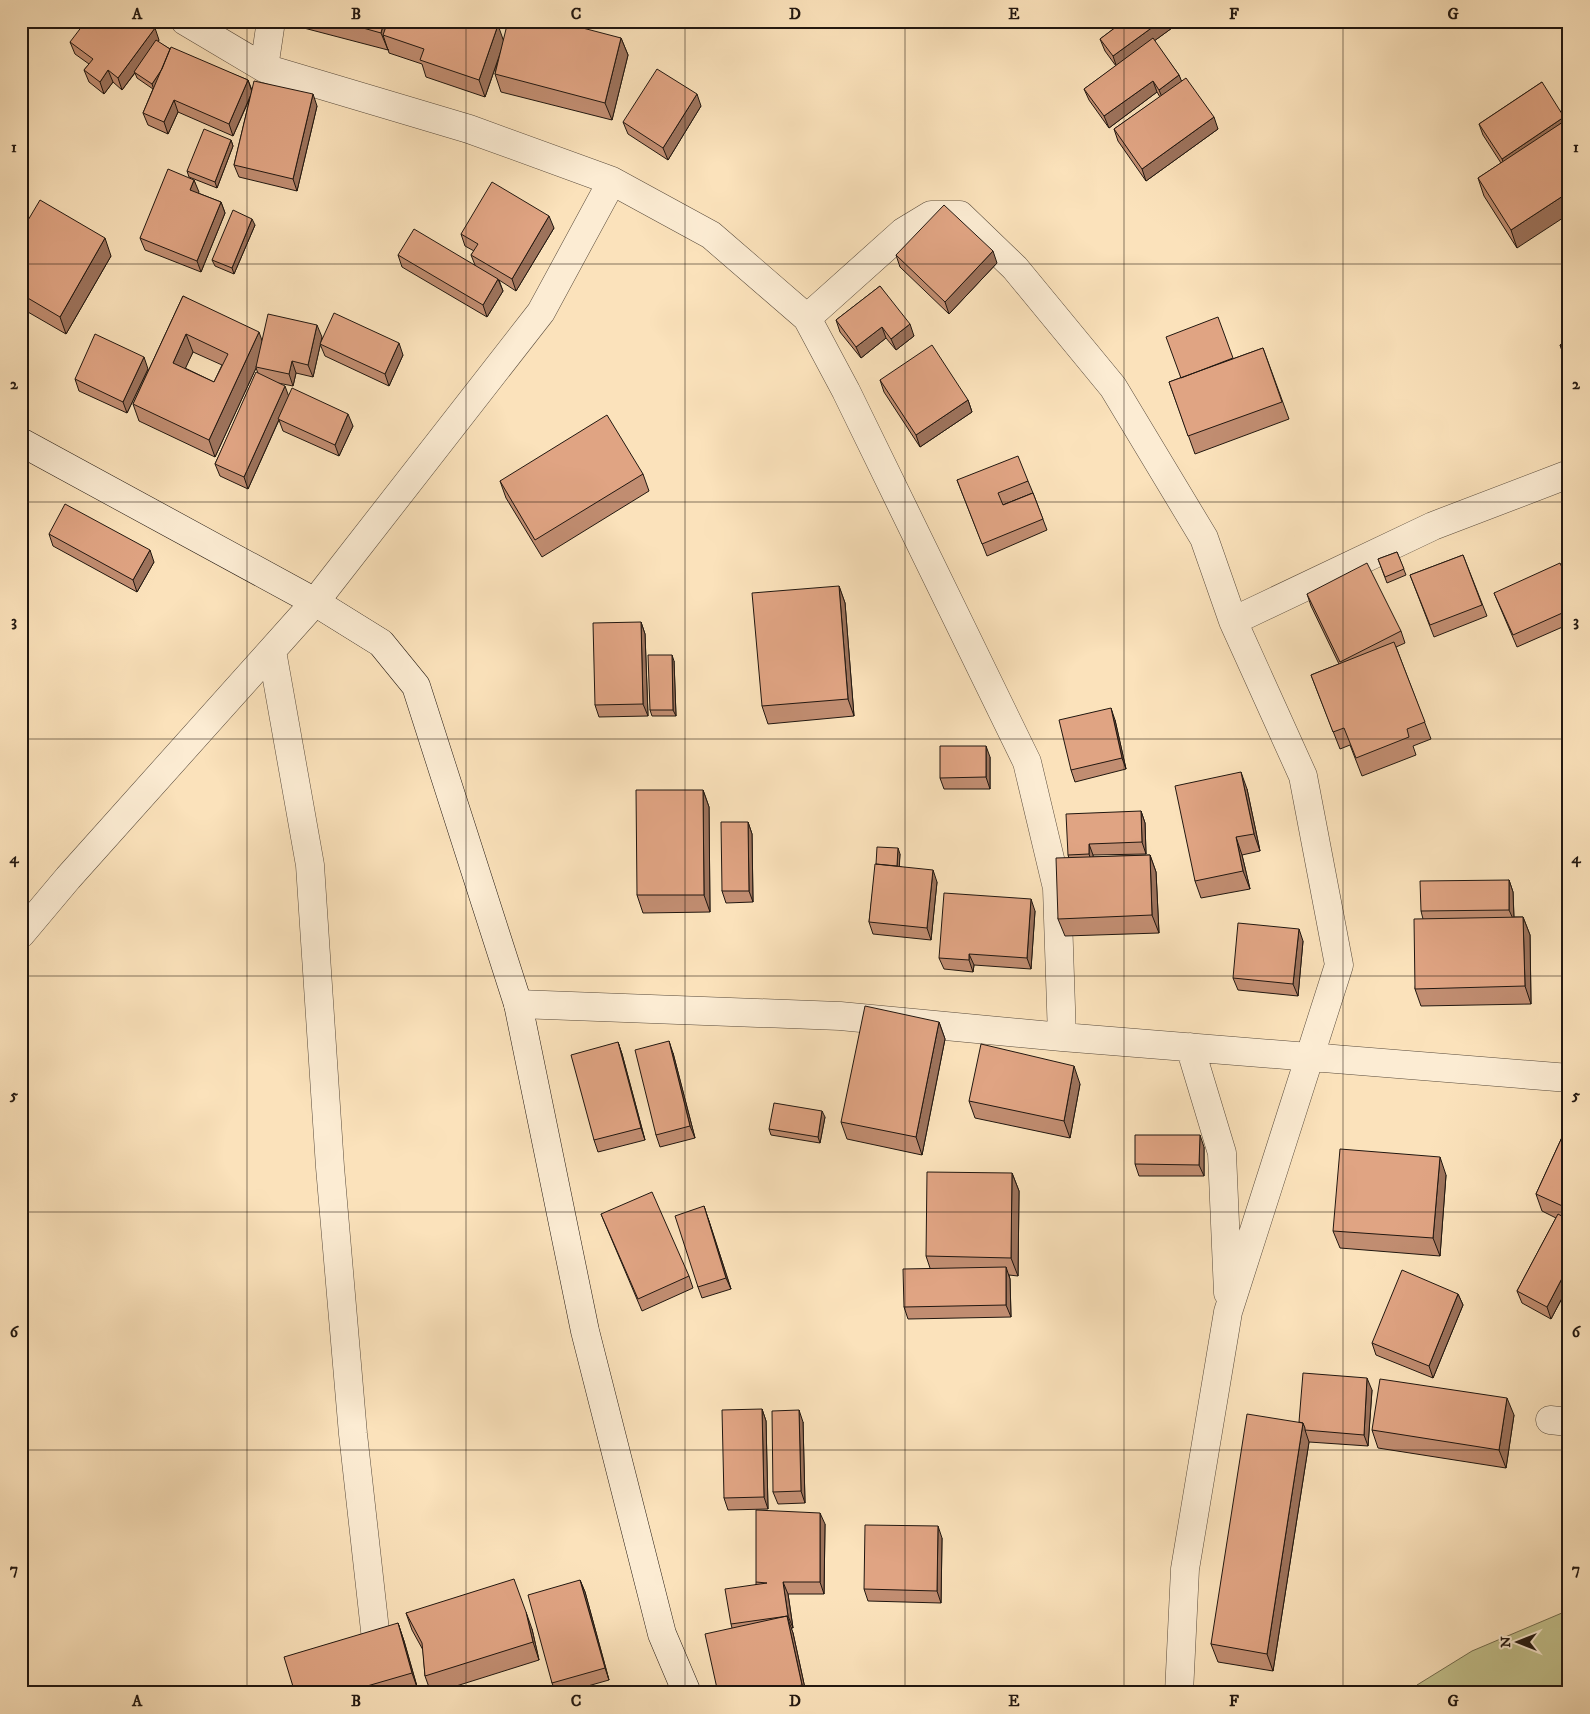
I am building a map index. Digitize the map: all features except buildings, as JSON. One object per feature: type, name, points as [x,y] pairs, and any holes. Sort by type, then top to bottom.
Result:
[{"type":"street","points":[[185,21],[264,68],[470,129],[612,181],[711,235],[807,318],[846,390],[1027,762],[1057,888],[1062,1037]]},
{"type":"street","points":[[264,68],[270,21]]},
{"type":"street","points":[[21,934],[68,878],[315,602],[541,312],[612,181]]},
{"type":"street","points":[[807,318],[903,232],[931,214],[960,215],[1015,268],[1113,386],[1204,538],[1233,621],[1303,776],[1339,966],[1228,1312],[1185,1569],[1179,1693]]},
{"type":"street","points":[[21,442],[315,602],[381,643],[416,686],[518,1004],[585,1331],[662,1634],[687,1693]]},
{"type":"street","points":[[1233,621],[1433,526],[1569,474]]},
{"type":"street","points":[[272,651],[310,865],[331,1186],[353,1434],[382,1693]]},
{"type":"street","points":[[518,1004],[840,1016],[1062,1037],[1569,1078]]},
{"type":"street","points":[[1190,1047],[1222,1153],[1228,1312]]},
{"type":"shaded area","points":[[1569,1610],[1569,1693],[1410,1693],[1417,1685],[1472,1651]]}]
